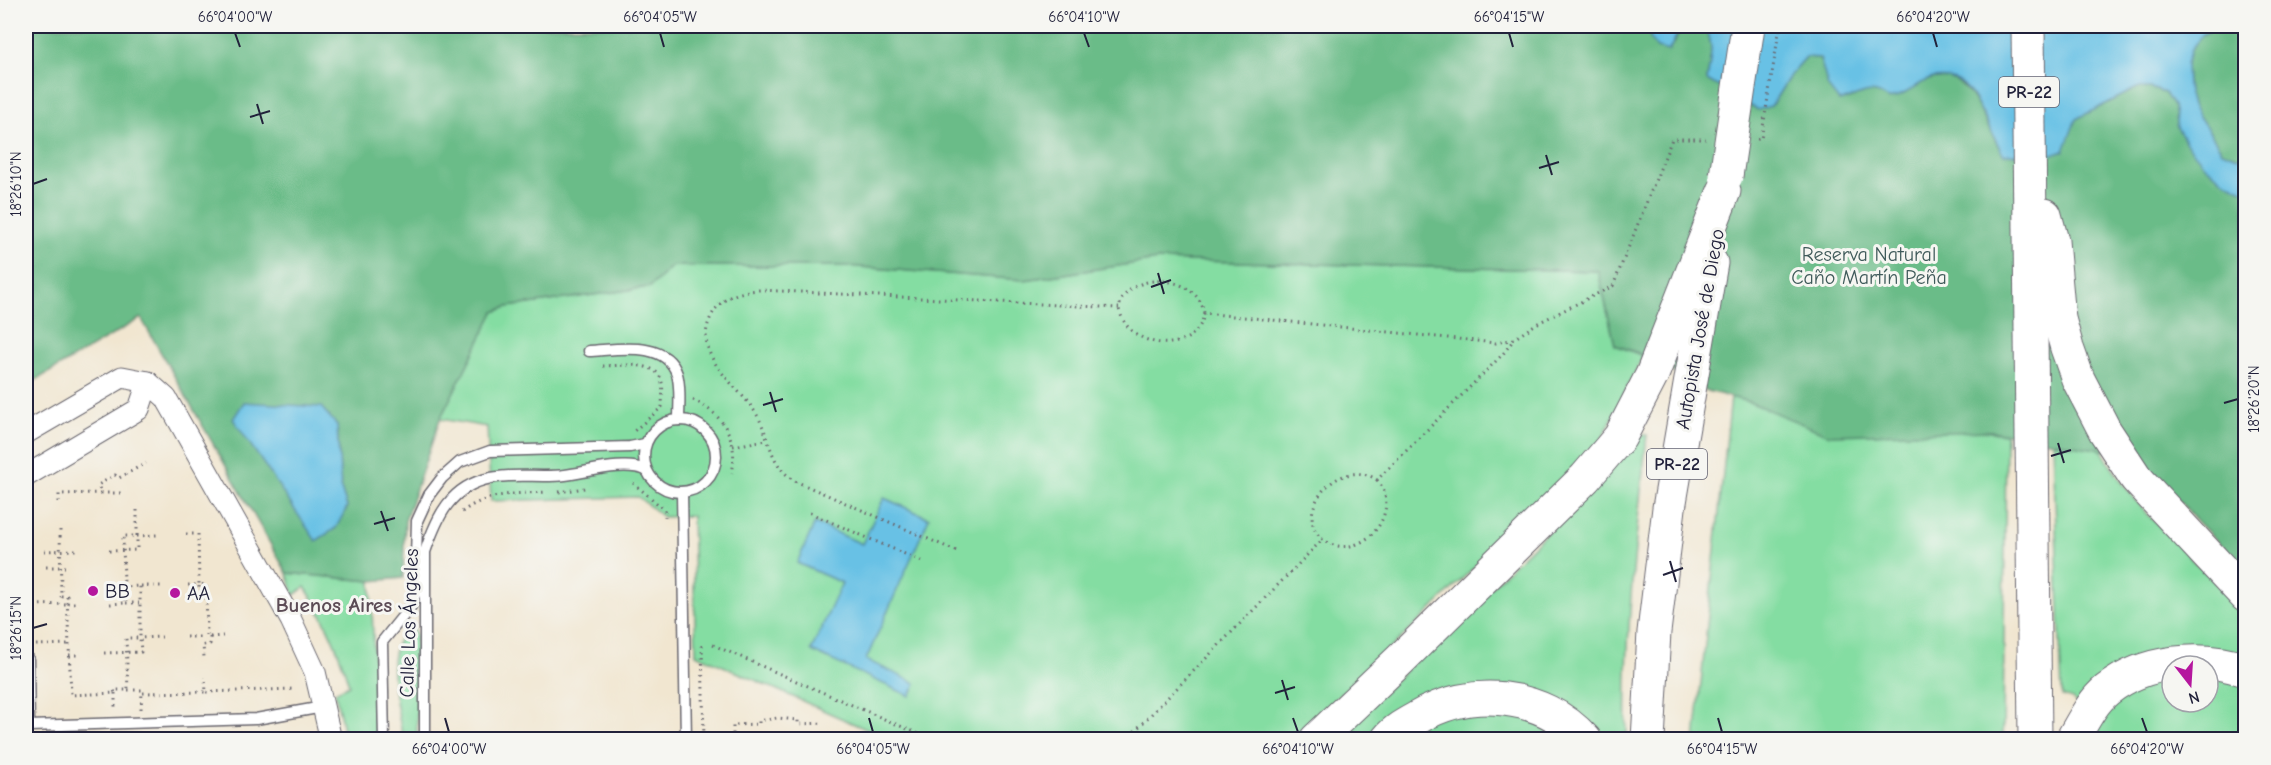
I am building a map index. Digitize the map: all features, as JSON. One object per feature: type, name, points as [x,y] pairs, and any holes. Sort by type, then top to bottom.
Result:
[{"type":"highway","name":"Autopista José de Diego","points":[[1648,740],[1654,632],[1669,508],[1725,183],[1748,26]]},
{"type":"highway","name":"PR-22","points":[[2028,26],[2035,740]]},
{"type":"highway","points":[[2029,159],[2052,241],[2059,319],[2078,379],[2105,431],[2136,478],[2246,596]]},
{"type":"highway","points":[[1316,740],[1400,660],[1605,456],[1620,437],[1652,375],[1725,183]]},
{"type":"highway","points":[[2072,740],[2094,704],[2106,690],[2136,674],[2169,664],[2206,662],[2226,664],[2246,670]]},
{"type":"highway","points":[[1387,740],[1402,727],[1430,710],[1462,700],[1482,698],[1504,698],[1541,708],[1560,718],[1585,740]]},
{"type":"street","points":[[26,433],[122,377],[148,382],[166,398],[291,620],[315,672],[331,740]]},
{"type":"street","points":[[26,476],[139,409],[148,382]]},
{"type":"lane","points":[[589,351],[645,350],[658,353],[670,362],[678,375],[679,420]]},
{"type":"lane","points":[[679,420],[694,423],[704,429],[710,436],[716,454],[715,466],[709,478],[695,489],[682,492],[664,489],[651,479],[646,470],[644,458],[645,444],[658,427],[679,420]]},
{"type":"lane","name":"Calle Los Ángeles","points":[[384,740],[382,642],[411,606],[415,596],[417,521],[429,495],[442,478],[460,462],[490,451],[630,447],[645,444]]},
{"type":"lane","name":"Calle Los Ángeles","points":[[425,740],[425,552],[434,525],[444,507],[470,485],[492,478],[564,476],[593,470],[637,467],[646,470]]},
{"type":"lane","points":[[682,492],[686,740]]},
{"type":"lane","points":[[28,658],[29,726],[256,719],[323,707]]},
{"type":"path","points":[[1750,139],[1761,138],[1780,26]]},
{"type":"path","points":[[1377,480],[1503,354],[1514,339],[1536,324],[1613,286],[1672,139],[1716,139]]},
{"type":"path","points":[[1154,281],[1163,281],[1191,290],[1199,297],[1204,313],[1202,323],[1192,334],[1174,342],[1156,343],[1143,339],[1130,331],[1119,308],[1124,297],[1136,287],[1154,281]]},
{"type":"path","points":[[956,551],[789,477],[774,460],[761,422],[754,410],[715,365],[706,345],[706,329],[713,312],[726,300],[740,292],[760,290],[1119,308]]},
{"type":"path","points":[[1204,313],[1450,340],[1497,343],[1514,339]]},
{"type":"path","points":[[601,366],[642,366],[654,370],[661,380],[662,407],[632,433],[627,434]]},
{"type":"path","points":[[662,398],[687,398],[716,414],[724,424],[733,446],[732,473]]},
{"type":"path","points":[[733,446],[766,440]]},
{"type":"path","points":[[101,493],[98,485],[115,475],[118,478],[146,463]]},
{"type":"path","points":[[1355,472],[1377,480],[1384,490],[1387,504],[1382,520],[1371,533],[1363,541],[1351,545],[1335,545],[1322,540],[1313,526],[1312,517],[1316,501],[1325,489],[1338,478],[1355,472]]},
{"type":"path","points":[[629,483],[637,484],[665,510],[665,517]]},
{"type":"path","points":[[456,518],[475,502],[500,494],[569,491],[595,486]]},
{"type":"path","points":[[59,502],[59,494],[122,493]]},
{"type":"path","points":[[109,551],[137,550],[137,508]]},
{"type":"path","points":[[810,513],[921,561]]},
{"type":"path","points":[[60,530],[63,567],[61,604]]},
{"type":"path","points":[[186,534],[198,534],[199,585]]},
{"type":"path","points":[[124,603],[123,536],[157,535]]},
{"type":"path","points":[[1126,740],[1202,659],[1322,540]]},
{"type":"path","points":[[44,551],[77,550]]},
{"type":"path","points":[[46,567],[63,567]]},
{"type":"path","points":[[188,585],[206,584],[207,637],[210,645],[203,645]]},
{"type":"path","points":[[104,653],[141,652],[140,586]]},
{"type":"path","points":[[124,587],[163,586]]},
{"type":"path","points":[[61,596],[67,596],[68,603],[71,694],[115,693]]},
{"type":"path","points":[[34,605],[77,603]]},
{"type":"path","points":[[110,603],[140,603]]},
{"type":"path","points":[[186,637],[224,636]]},
{"type":"path","points":[[128,690],[126,638],[162,637]]},
{"type":"path","points":[[204,657],[203,645],[207,637]]},
{"type":"path","points":[[36,645],[69,644]]},
{"type":"path","points":[[702,645],[704,740]]},
{"type":"path","points":[[713,645],[919,734]]},
{"type":"path","points":[[69,655],[79,655]]},
{"type":"path","points":[[205,677],[206,692]]},
{"type":"path","points":[[141,693],[295,689]]},
{"type":"path","points":[[115,711],[114,690],[142,690],[141,710]]},
{"type":"path","points":[[734,740],[733,726],[759,724],[759,721],[777,718],[798,720],[798,724],[824,723]]},
{"type":"green space","name":"Reserva Natural Caño Martín Peña","points":[[26,26],[1652,26],[1674,44],[1683,28],[1703,26],[1711,45],[1707,80],[1771,106],[1791,74],[1806,57],[1819,58],[1824,70],[1849,99],[1865,92],[1904,94],[1924,82],[1940,77],[1953,79],[1973,98],[1998,145],[2070,132],[2076,119],[2137,88],[2150,88],[2165,93],[2173,106],[2177,127],[2221,179],[2245,191],[2245,569],[2198,522],[2138,456],[1990,431],[1829,435],[1749,402],[1708,391],[1638,353],[1615,345],[1598,271],[1157,260],[1024,280],[847,266],[672,266],[650,287],[507,307],[494,312],[440,419],[405,521],[403,578],[371,581],[287,573],[141,318],[26,386]],"holes":[[[337,425],[341,489],[347,508],[335,528]]]},
{"type":"green space","points":[[2219,26],[2245,26],[2245,160],[2222,151],[2192,106],[2187,86],[2186,64],[2191,49],[2203,34]]},
{"type":"green space","points":[[1157,260],[1598,271],[1615,345],[1643,356],[1601,441],[1425,616],[1292,739],[888,739],[696,654],[692,516],[663,517],[638,497],[491,501],[487,427],[440,419],[494,312],[507,307],[650,287],[672,266],[847,266],[1024,280]]},
{"type":"green space","points":[[1731,397],[1749,402],[2006,434],[2003,739],[1695,740]]},
{"type":"green space","points":[[1642,435],[1647,435],[1629,625],[1627,739],[1334,740],[1573,507]]},
{"type":"green space","points":[[2053,442],[2101,449],[2131,495],[2245,613],[2245,659],[2220,661],[2220,654],[2160,654],[2160,714],[2220,714],[2220,679],[2245,685],[2245,739],[2082,739],[2092,723],[2073,699],[2062,696]]},
{"type":"green space","points":[[287,573],[371,581],[377,739],[345,739],[335,692],[349,685],[341,659],[325,622],[305,587],[294,595]]},
{"type":"green space","points":[[410,624],[416,635],[417,739],[403,739],[396,704],[393,665],[397,644]]},
{"type":"water","points":[[1652,26],[1684,26],[1668,51],[1657,48],[1650,39]]},
{"type":"water","points":[[1703,26],[2219,26],[2203,34],[2191,49],[2186,64],[2187,86],[2192,106],[2222,151],[2245,160],[2245,191],[2221,179],[2202,162],[2186,143],[2177,127],[2173,106],[2165,93],[2150,88],[2137,88],[2076,119],[2064,151],[2053,155],[2003,154],[1972,96],[1961,83],[1948,78],[1930,79],[1890,99],[1869,92],[1839,101],[1828,87],[1820,58],[1806,57],[1791,74],[1771,106],[1758,110],[1707,80],[1711,45]]},
{"type":"water","points":[[244,402],[321,407],[337,425],[341,489],[347,507],[336,528],[316,541],[233,419]]},
{"type":"water","points":[[884,498],[929,518],[866,660],[916,683],[910,696],[811,651],[842,583],[797,563],[815,523],[862,544]]},
{"type":"place","name":"BB","points":[[93,591]]},
{"type":"place","name":"AA","points":[[175,593]]},
{"type":"district","name":"Buenos Aires","points":[[334,605]]}]
